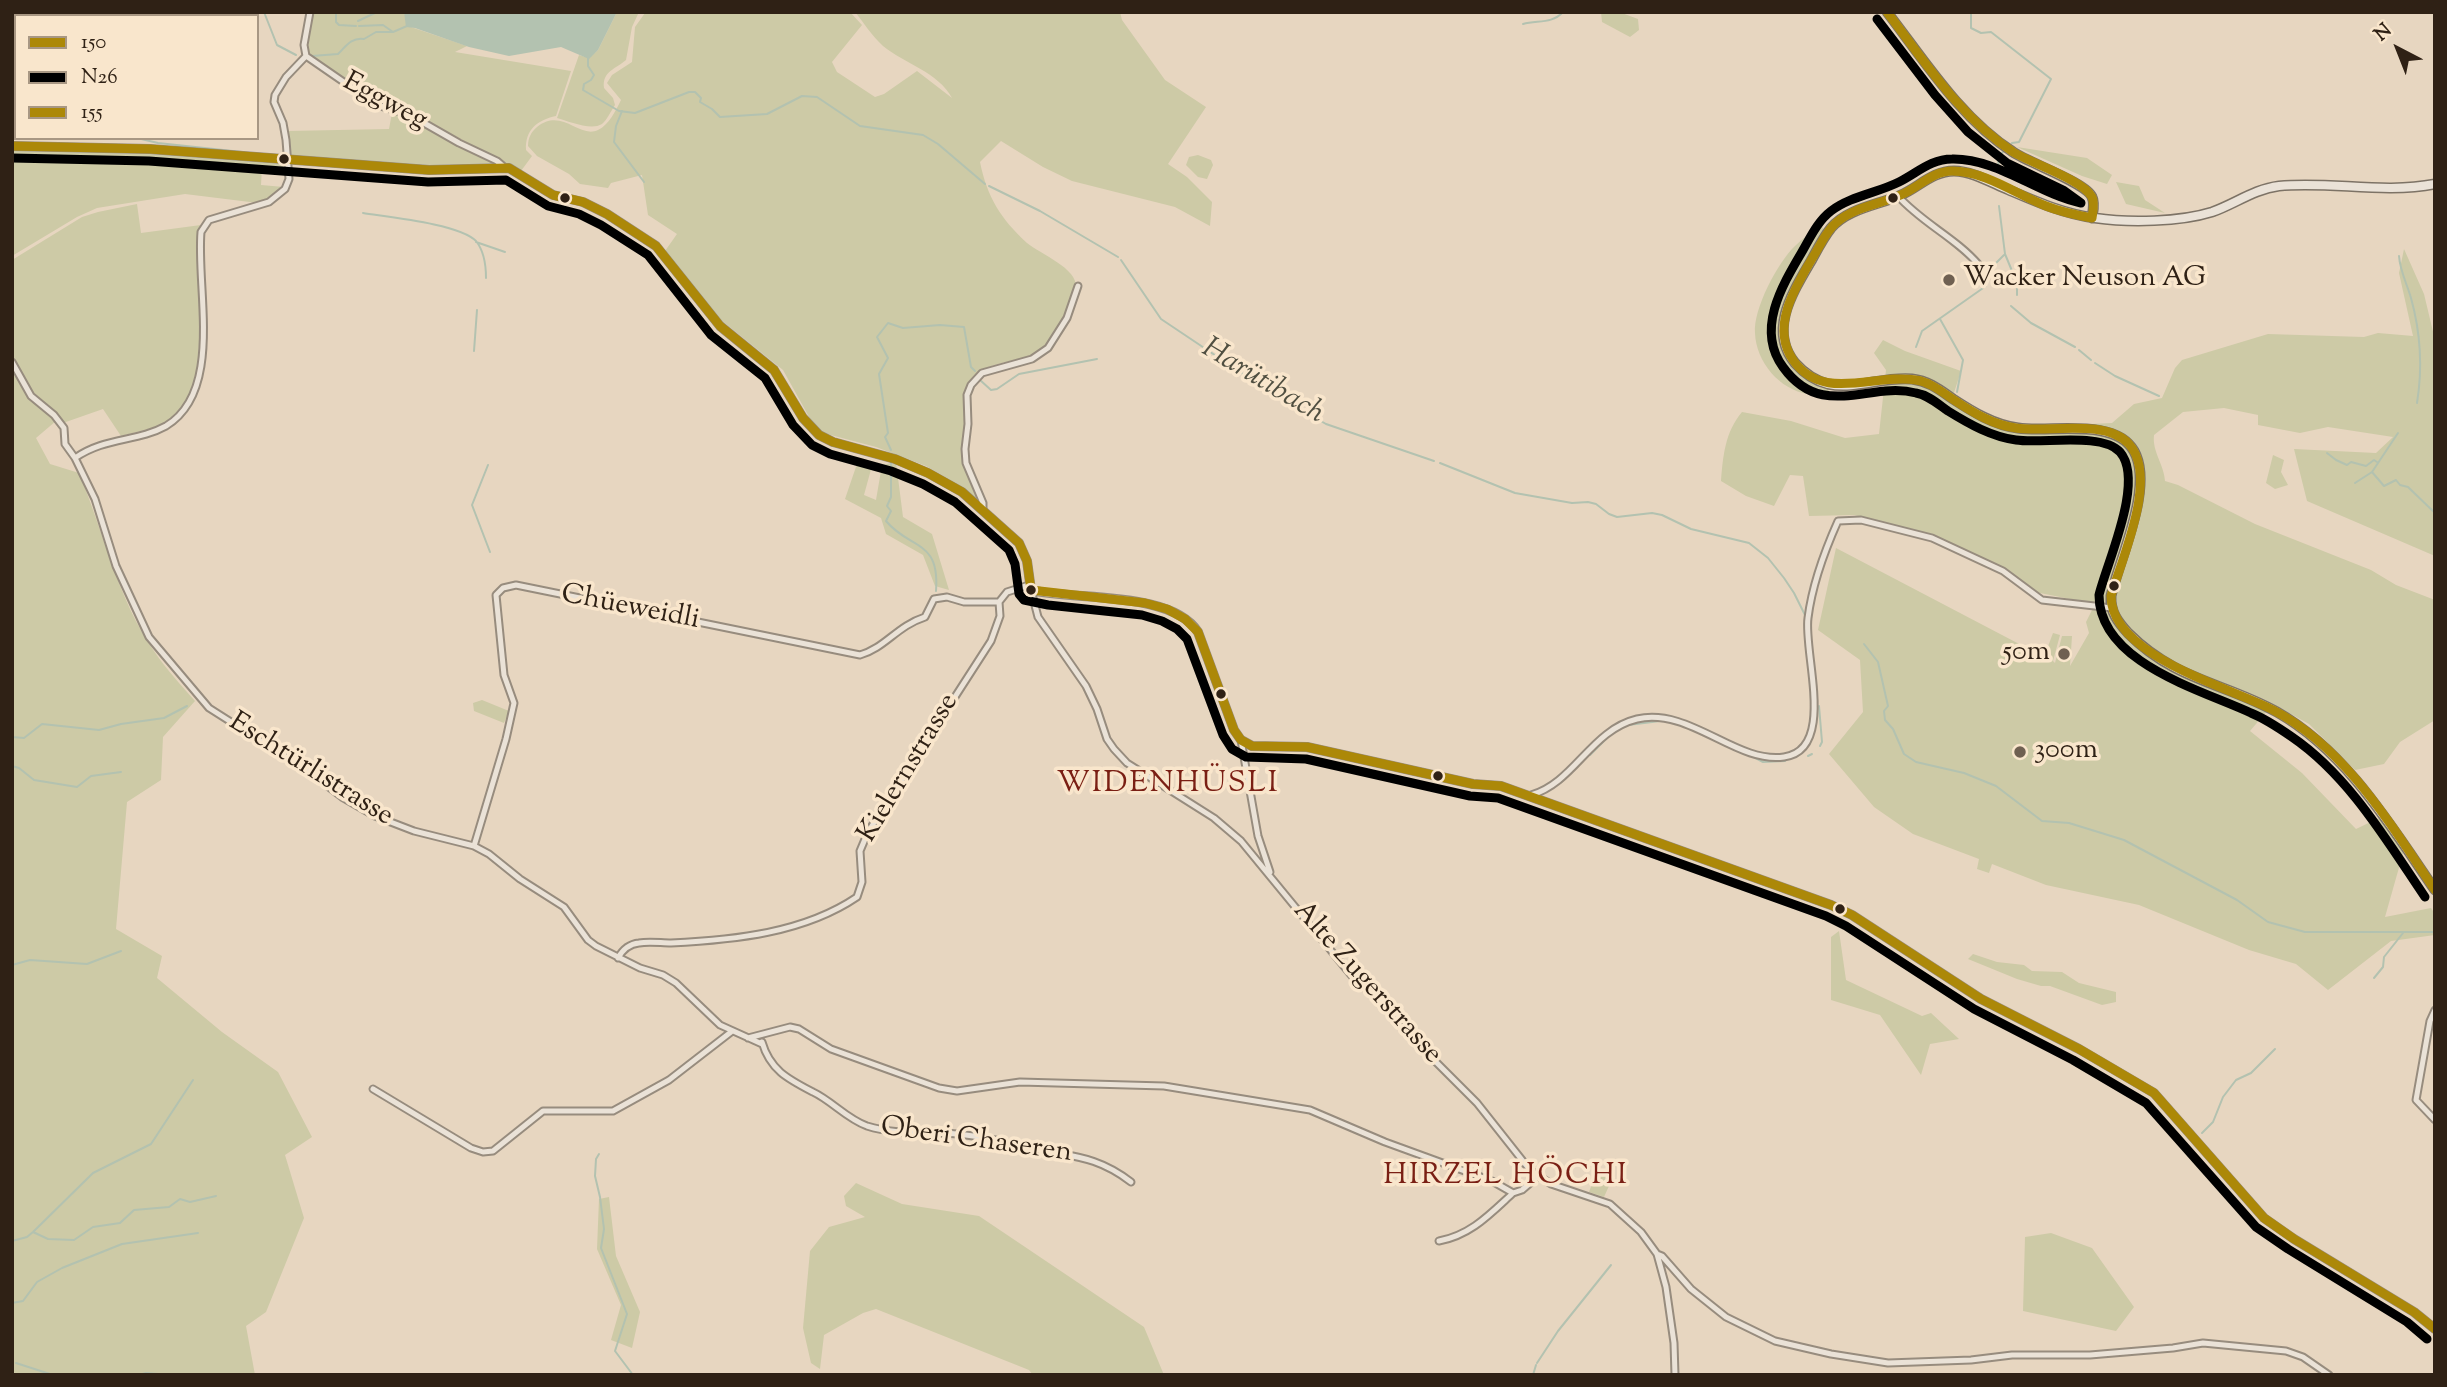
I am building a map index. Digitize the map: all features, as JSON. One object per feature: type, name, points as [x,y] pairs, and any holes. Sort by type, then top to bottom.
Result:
[{"type":"main road","points":[[1886,12],[1941,82],[1985,130],[2013,153],[2088,190],[2094,204],[2092,218]]},
{"type":"main road","points":[[2435,184],[2377,189],[2283,186],[2261,190],[2198,215],[2131,220],[2092,218],[2045,206],[1959,171],[1937,174],[1898,196],[1853,213],[1838,222],[1829,232],[1793,294],[1785,313],[1783,333],[1789,354],[1807,374],[1830,384],[1849,386],[1907,379],[1921,381],[1939,389],[1977,414],[2003,425],[2033,431],[2087,429],[2113,433],[2126,441],[2137,458],[2141,485],[2112,590],[2112,608],[2121,625],[2158,659],[2200,681],[2278,712],[2317,742],[2363,787],[2435,890]]},
{"type":"street","points":[[75,458],[100,444],[168,425],[193,396],[201,370],[202,229],[205,223],[215,217],[275,199],[288,184],[285,129],[274,102],[275,95],[286,77],[306,56],[304,45],[310,12]]},
{"type":"street","name":"Eggweg","points":[[306,56],[377,105],[410,115],[504,167]]},
{"type":"street","points":[[12,146],[150,149],[429,170],[504,167],[517,171],[553,195],[590,205],[630,227],[656,246],[720,326],[774,370],[803,418],[819,435],[833,442],[880,453],[928,473],[953,486],[983,510],[1019,543],[1027,561],[1030,587]]},
{"type":"street","points":[[1898,196],[1979,265]]},
{"type":"street","points":[[983,510],[983,503],[966,463],[967,395],[971,385],[982,373],[1032,359],[1048,348],[1067,318],[1078,286]]},
{"type":"street","name":"Eschtürlistrasse","points":[[12,362],[31,396],[54,415],[64,428],[65,444],[75,458],[94,499],[116,566],[143,626],[154,645],[201,701],[305,769],[342,797],[375,816],[414,831],[474,846],[501,862],[520,879],[564,907],[588,940],[618,958],[663,975],[693,997],[711,1017],[731,1032],[762,1044]]},
{"type":"street","points":[[1531,795],[1551,788],[1609,731],[1637,719],[1676,721],[1759,755],[1783,757],[1801,750],[1812,732],[1814,717],[1807,639],[1808,616],[1828,545],[1838,521],[1861,520],[1932,538],[2003,571],[2042,600],[2112,608]]},
{"type":"street","name":"Chüeweidli","points":[[474,846],[514,704],[504,675],[498,621],[496,596],[503,587],[516,585],[860,655],[873,652],[910,622],[925,617],[934,599],[947,597],[964,603],[999,602]]},
{"type":"street","points":[[999,602],[1007,592],[1030,587],[1123,600],[1173,612],[1188,621],[1198,632],[1234,730],[1241,740],[1258,836],[1270,876]]},
{"type":"street","name":"Alte Zugerstrasse","points":[[1030,587],[1038,617],[1086,686],[1107,739],[1114,749],[1127,762],[1214,818],[1241,841],[1356,981],[1404,1019],[1432,1058],[1477,1103],[1522,1163],[1537,1177],[1616,1208],[1641,1232],[1657,1254],[1670,1309],[1675,1375]]},
{"type":"street","name":"Kielernstrasse","points":[[618,958],[626,948],[639,943],[694,941],[786,928],[857,897],[862,882],[860,851],[867,832],[990,641],[1000,616],[999,602]]},
{"type":"street","points":[[1241,740],[1259,747],[1307,747],[1473,785],[1501,786],[1840,909],[1981,999],[2111,1067],[2154,1093],[2264,1218],[2414,1312],[2435,1329]]},
{"type":"street","points":[[1551,788],[1551,803]]},
{"type":"street","points":[[2435,1010],[2430,1021],[2416,1100],[2435,1119]]},
{"type":"street","points":[[748,1038],[790,1027],[799,1029],[831,1049],[893,1073],[948,1089],[978,1089],[1020,1082],[1164,1086],[1310,1110],[1385,1142],[1492,1181],[1513,1192]]},
{"type":"street","points":[[373,1089],[471,1148],[483,1152],[494,1151],[542,1111],[613,1111],[669,1080],[731,1032]]},
{"type":"street","points":[[761,1035],[762,1044]]},
{"type":"street","name":"Oberi Chaseren","points":[[762,1044],[770,1062],[781,1075],[869,1127],[900,1133],[985,1137],[1069,1154],[1103,1163],[1131,1182]]},
{"type":"street","points":[[1439,1241],[1471,1230],[1513,1192],[1522,1190],[1537,1177]]},
{"type":"street","points":[[1657,1254],[1662,1256],[1691,1289],[1726,1317],[1775,1341],[1843,1356],[1888,1363],[2012,1355],[2090,1355],[2203,1343],[2286,1351],[2303,1357],[2329,1375]]},
{"type":"shaded area","points":[[312,12],[404,12],[408,26],[467,46],[455,52],[571,71],[556,116],[538,123],[530,132],[526,150],[532,156],[521,171],[412,113],[378,103],[312,59],[306,42]]},
{"type":"shaded area","points":[[404,12],[617,12],[598,50],[589,59],[561,47],[509,56],[469,47],[406,27]]},
{"type":"shaded area","points":[[617,12],[639,12],[632,27],[626,60],[605,78],[604,88],[613,98],[615,105],[604,122],[597,126],[580,125],[557,118],[579,55],[589,58],[598,50]]},
{"type":"shaded area","points":[[850,12],[862,25],[832,62],[837,72],[875,97],[884,94],[917,71],[952,98],[938,81],[883,46],[855,12],[1120,12],[1122,20],[1165,80],[1206,107],[1168,164],[1187,177],[1212,202],[1210,226],[1175,207],[1072,181],[1001,141],[980,162],[991,197],[1003,216],[1027,243],[1065,268],[1075,281],[1076,288],[1054,337],[1044,349],[1034,355],[988,367],[970,381],[964,392],[965,463],[978,500],[959,485],[926,466],[876,447],[823,433],[813,424],[783,370],[716,316],[665,251],[677,234],[648,215],[642,175],[611,183],[608,188],[580,184],[569,174],[537,156],[528,146],[533,131],[546,122],[554,120],[591,132],[602,128],[609,121],[621,100],[607,83],[612,75],[632,62],[635,27],[645,13]]},
{"type":"shaded area","points":[[1601,12],[1619,12],[1638,19],[1639,30],[1630,37],[1602,22]]},
{"type":"shaded area","points":[[392,113],[410,118],[494,162],[495,165],[434,168],[291,157],[287,131],[389,129]]},
{"type":"shaded area","points":[[2017,147],[2087,158],[2112,175],[2107,184],[2082,176]]},
{"type":"shaded area","points":[[12,149],[135,151],[282,162],[286,170],[279,166],[277,169],[262,167],[261,185],[284,187],[271,199],[258,203],[185,194],[97,208],[12,256]]},
{"type":"shaded area","points":[[1198,155],[1211,160],[1213,165],[1207,179],[1198,177],[1186,165],[1189,157]]},
{"type":"shaded area","points":[[2116,182],[2139,186],[2145,200],[2165,213],[2126,204]]},
{"type":"shaded area","points":[[137,204],[141,233],[201,225],[202,308],[196,383],[186,402],[164,425],[121,436],[103,409],[63,423],[35,396],[12,359],[12,260],[82,217]]},
{"type":"shaded area","points":[[1821,226],[1824,229],[1822,235],[1795,280],[1784,305],[1780,328],[1801,371],[1815,382],[1828,387],[1827,393],[1817,395],[1788,387],[1771,373],[1756,344],[1755,323],[1762,299],[1788,253]]},
{"type":"shaded area","points":[[2404,249],[2424,294],[2435,340],[2435,556],[2307,501],[2294,449],[2376,453],[2393,437],[2328,427],[2300,433],[2258,425],[2258,415],[2224,408],[2183,412],[2154,435],[2154,441],[2165,481],[2255,524],[2371,570],[2396,585],[2435,600],[2435,720],[2400,742],[2384,764],[2355,770],[2309,724],[2273,704],[2250,731],[2302,773],[2356,829],[2381,817],[2404,850],[2385,917],[2431,908],[2435,914],[2435,935],[2391,941],[2328,990],[2296,964],[2249,950],[2139,905],[2046,885],[1992,864],[1989,873],[1977,869],[1979,859],[1913,834],[1874,807],[1829,754],[1863,712],[1860,660],[1818,630],[1836,548],[2044,657],[2053,633],[2060,635],[2053,661],[2055,663],[2062,636],[2072,636],[2070,666],[2089,633],[2086,622],[2095,604],[2035,592],[2004,569],[1932,535],[1854,515],[1809,516],[1803,476],[1790,475],[1774,506],[1746,496],[1721,481],[1728,436],[1742,412],[1791,421],[1845,438],[1879,434],[1886,370],[1874,353],[1883,340],[1961,371],[1951,402],[2004,428],[2112,423],[2134,404],[2162,398],[2175,368],[2182,360],[2268,334],[2364,337],[2378,333],[2413,336],[2399,273]]},
{"type":"shaded area","points":[[12,366],[30,397],[56,421],[36,438],[50,464],[79,473],[130,610],[141,631],[159,658],[195,701],[163,737],[161,780],[127,802],[116,929],[162,956],[157,978],[222,1032],[278,1072],[312,1137],[285,1155],[304,1218],[266,1312],[246,1326],[255,1375],[12,1375]]},
{"type":"shaded area","points":[[2273,455],[2284,460],[2281,472],[2288,485],[2275,489],[2266,483]]},
{"type":"shaded area","points":[[859,458],[873,462],[864,495],[876,500],[882,465],[896,462],[903,517],[932,534],[949,590],[935,586],[923,555],[886,534],[881,518],[845,499]]},
{"type":"shaded area","points":[[482,700],[509,711],[504,723],[474,711],[473,703]]},
{"type":"shaded area","points":[[1839,931],[1846,980],[1922,1016],[1931,1013],[1959,1039],[1930,1044],[1921,1075],[1880,1015],[1831,1000],[1831,937]]},
{"type":"shaded area","points":[[1973,954],[1997,962],[2024,965],[2032,971],[2062,972],[2079,983],[2116,992],[2116,1002],[2102,1005],[2050,986],[2017,979],[1968,959]]},
{"type":"shaded area","points":[[1597,1171],[1613,1177],[1604,1197],[1589,1192]]},
{"type":"shaded area","points":[[856,1183],[902,1204],[979,1216],[1144,1327],[1164,1375],[1033,1375],[1029,1370],[876,1309],[863,1313],[824,1335],[820,1369],[811,1363],[803,1328],[810,1251],[829,1227],[865,1217],[846,1206],[844,1196]]},
{"type":"shaded area","points":[[609,1197],[616,1256],[640,1312],[632,1348],[611,1340],[621,1305],[597,1249],[599,1199]]},
{"type":"shaded area","points":[[2051,1233],[2092,1248],[2134,1307],[2116,1331],[2023,1311],[2025,1237]]},
{"type":"waterway","points":[[264,12],[277,45],[296,55]]},
{"type":"waterway","points":[[336,12],[336,22],[339,25],[356,26]]},
{"type":"waterway","points":[[358,21],[377,12]]},
{"type":"waterway","points":[[1523,24],[1549,20],[1563,12]]},
{"type":"waterway","points":[[1971,12],[1971,28],[1981,33],[1991,32],[2051,79],[2019,142],[2012,143]]},
{"type":"waterway","points":[[359,26],[383,25],[393,32],[407,26]]},
{"type":"waterway","points":[[312,56],[338,54],[356,39],[364,39],[376,32],[393,32]]},
{"type":"waterway","name":"Harütibach","points":[[588,57],[588,66],[594,75],[584,84],[583,90],[619,111],[635,113],[689,92],[695,92],[701,98],[700,102],[720,117],[767,114],[802,96],[817,97],[860,126],[923,135],[938,144],[985,184]]},
{"type":"waterway","points":[[622,111],[614,142],[644,182]]},
{"type":"waterway","points":[[145,140],[242,152]]},
{"type":"waterway","points":[[1999,173],[1998,157],[2003,152]]},
{"type":"waterway","name":"Harütibach","points":[[989,186],[1040,211],[1118,257]]},
{"type":"waterway","points":[[1999,206],[2005,254],[2017,283],[2017,295]]},
{"type":"waterway","points":[[363,213],[423,222],[468,235],[481,249],[486,278]]},
{"type":"waterway","points":[[476,242],[505,252]]},
{"type":"waterway","points":[[1993,266],[2004,255]]},
{"type":"waterway","points":[[2399,256],[2419,337],[2420,376],[2417,403]]},
{"type":"waterway","name":"Harütibach","points":[[1121,260],[1161,319],[1264,388],[1326,424],[1434,461]]},
{"type":"waterway","points":[[1916,347],[1922,331],[1986,286]]},
{"type":"waterway","points":[[2011,306],[2031,323],[2075,347]]},
{"type":"waterway","points":[[474,351],[477,310]]},
{"type":"waterway","points":[[1940,319],[1963,360],[1957,392]]},
{"type":"waterway","points":[[891,450],[885,437],[888,433],[879,374],[888,358],[877,337],[888,323],[903,328],[940,325],[964,327],[971,367],[975,371]]},
{"type":"waterway","points":[[2079,350],[2091,360]]},
{"type":"waterway","points":[[980,380],[991,390],[997,389],[1019,374],[1097,359]]},
{"type":"waterway","points":[[2095,363],[2115,376],[2159,396]]},
{"type":"waterway","points":[[2355,483],[2372,472],[2398,433]]},
{"type":"waterway","points":[[2327,453],[2347,465],[2351,462],[2366,466],[2374,460],[2377,462]]},
{"type":"waterway","points":[[891,462],[891,497],[887,506],[891,511],[886,521],[928,554],[936,574],[936,591]]},
{"type":"waterway","points":[[1440,463],[1515,493],[1572,503],[1588,502],[1617,517],[1652,513],[1662,515],[1691,529],[1749,543],[1768,558],[1784,578],[1805,615]]},
{"type":"waterway","points":[[488,465],[472,505],[490,552]]},
{"type":"waterway","points":[[2372,472],[2384,486],[2396,480],[2400,485],[2408,487],[2435,513]]},
{"type":"waterway","points":[[1864,644],[1878,662],[1888,706],[1884,711],[1885,720],[1893,729],[1904,754],[1916,762],[1964,773],[1996,786],[2042,821],[2069,823],[2124,840],[2237,900],[2268,922],[2305,932],[2435,932]]},
{"type":"waterway","points":[[12,737],[24,738],[42,724],[99,730],[164,718],[187,706]]},
{"type":"waterway","points":[[1819,706],[1820,746]]},
{"type":"waterway","points":[[1628,725],[1660,721]]},
{"type":"waterway","points":[[1683,726],[1700,733]]},
{"type":"waterway","points":[[1590,755],[1611,734]]},
{"type":"waterway","points":[[1808,756],[1812,754]]},
{"type":"waterway","points":[[1750,755],[1763,762],[1785,761]]},
{"type":"waterway","points":[[12,766],[34,780],[77,787],[91,776],[121,772]]},
{"type":"waterway","points":[[2374,978],[2383,967],[2384,957],[2403,933]]},
{"type":"waterway","points":[[12,965],[30,960],[87,964],[121,951]]},
{"type":"waterway","points":[[2202,1133],[2213,1122],[2223,1097],[2236,1080],[2251,1073],[2275,1049]]},
{"type":"waterway","points":[[12,1241],[27,1237],[33,1232],[93,1173],[151,1144],[193,1080]]},
{"type":"waterway","points":[[599,1154],[595,1176],[604,1229],[601,1248],[627,1314],[615,1351],[633,1375]]},
{"type":"waterway","points":[[33,1232],[48,1239],[74,1240],[93,1227],[120,1223],[134,1210],[169,1207],[180,1199],[190,1202],[216,1196]]},
{"type":"waterway","points":[[12,1303],[23,1301],[37,1282],[62,1268],[122,1244],[198,1233]]},
{"type":"waterway","points":[[1537,1363],[1558,1331],[1611,1265]]},
{"type":"waterway","points":[[16,1363],[53,1375]]},
{"type":"waterway","points":[[1533,1375],[1536,1365]]},
{"type":"waterway","points":[[139,1375],[170,1375]]},
{"type":"transit line","name":"155","points":[[1887,12],[1944,88],[1976,122],[2013,152],[2068,178],[2087,191],[2092,197],[2094,207],[2092,218]]},
{"type":"transit line","name":"N26","points":[[1877,19],[1935,95],[1968,132],[2007,163],[2063,190],[2081,203],[1985,164],[1952,159],[1931,164],[1899,182],[1839,206],[1826,215],[1815,229],[1780,292],[1772,322],[1772,337],[1775,352],[1783,367],[1798,383],[1814,392],[1830,396],[1881,391],[1916,393],[1929,398],[1972,425],[1998,436],[2027,441],[2086,440],[2100,442],[2120,452],[2127,465],[2126,501],[2099,595],[2104,619],[2116,639],[2134,656],[2157,671],[2262,718],[2313,753],[2366,811],[2425,897]]},
{"type":"transit line","name":"150","points":[[12,146],[150,149],[429,170],[509,168],[553,195],[583,202],[607,214],[656,246],[720,326],[774,370],[803,418],[819,435],[833,442],[895,459],[962,492],[1019,543],[1027,561],[1031,590]]},
{"type":"transit line","name":"N26","points":[[12,158],[149,161],[428,182],[506,180],[548,206],[579,214],[648,255],[711,335],[765,378],[793,425],[812,445],[830,454],[891,471],[923,484],[955,502],[1009,550],[1015,564],[1019,594],[1024,600],[1142,615],[1177,629],[1187,639],[1223,735],[1232,749],[1246,757],[1306,759],[1470,796],[1498,798],[1826,916],[1846,926],[1974,1009],[2073,1060],[2146,1103],[2256,1227],[2407,1322],[2427,1339]]},
{"type":"transit line","name":"155","points":[[2092,218],[2052,208],[1976,175],[1952,171],[1939,173],[1897,197],[1853,212],[1830,229],[1801,277],[1789,304],[1784,333],[1786,347],[1805,373],[1819,380],[1850,384],[1900,379],[1921,381],[1999,424],[2029,429],[2075,428],[2106,431],[2129,444],[2137,458],[2139,497],[2111,596],[2116,617],[2130,636],[2151,652],[2202,680],[2273,710],[2322,745],[2344,766],[2383,814],[2435,890]]},
{"type":"transit line","name":"150","points":[[1031,590],[1145,603],[1167,609],[1185,619],[1198,632],[1234,730],[1241,740],[1252,746],[1307,747],[1473,784],[1501,786],[1831,905],[1852,915],[1981,999],[2079,1049],[2154,1093],[2264,1218],[2414,1312],[2435,1329]]},
{"type":"place","name":"Wacker Neuson AG","points":[[1949,280]]},
{"type":"place","name":"50m","points":[[2064,654]]},
{"type":"place","name":"300m","points":[[2020,752]]},
{"type":"district","name":"WIDENHÜSLI","points":[[1168,786]]},
{"type":"district","name":"HIRZEL HÖCHI","points":[[1506,1178]]}]
